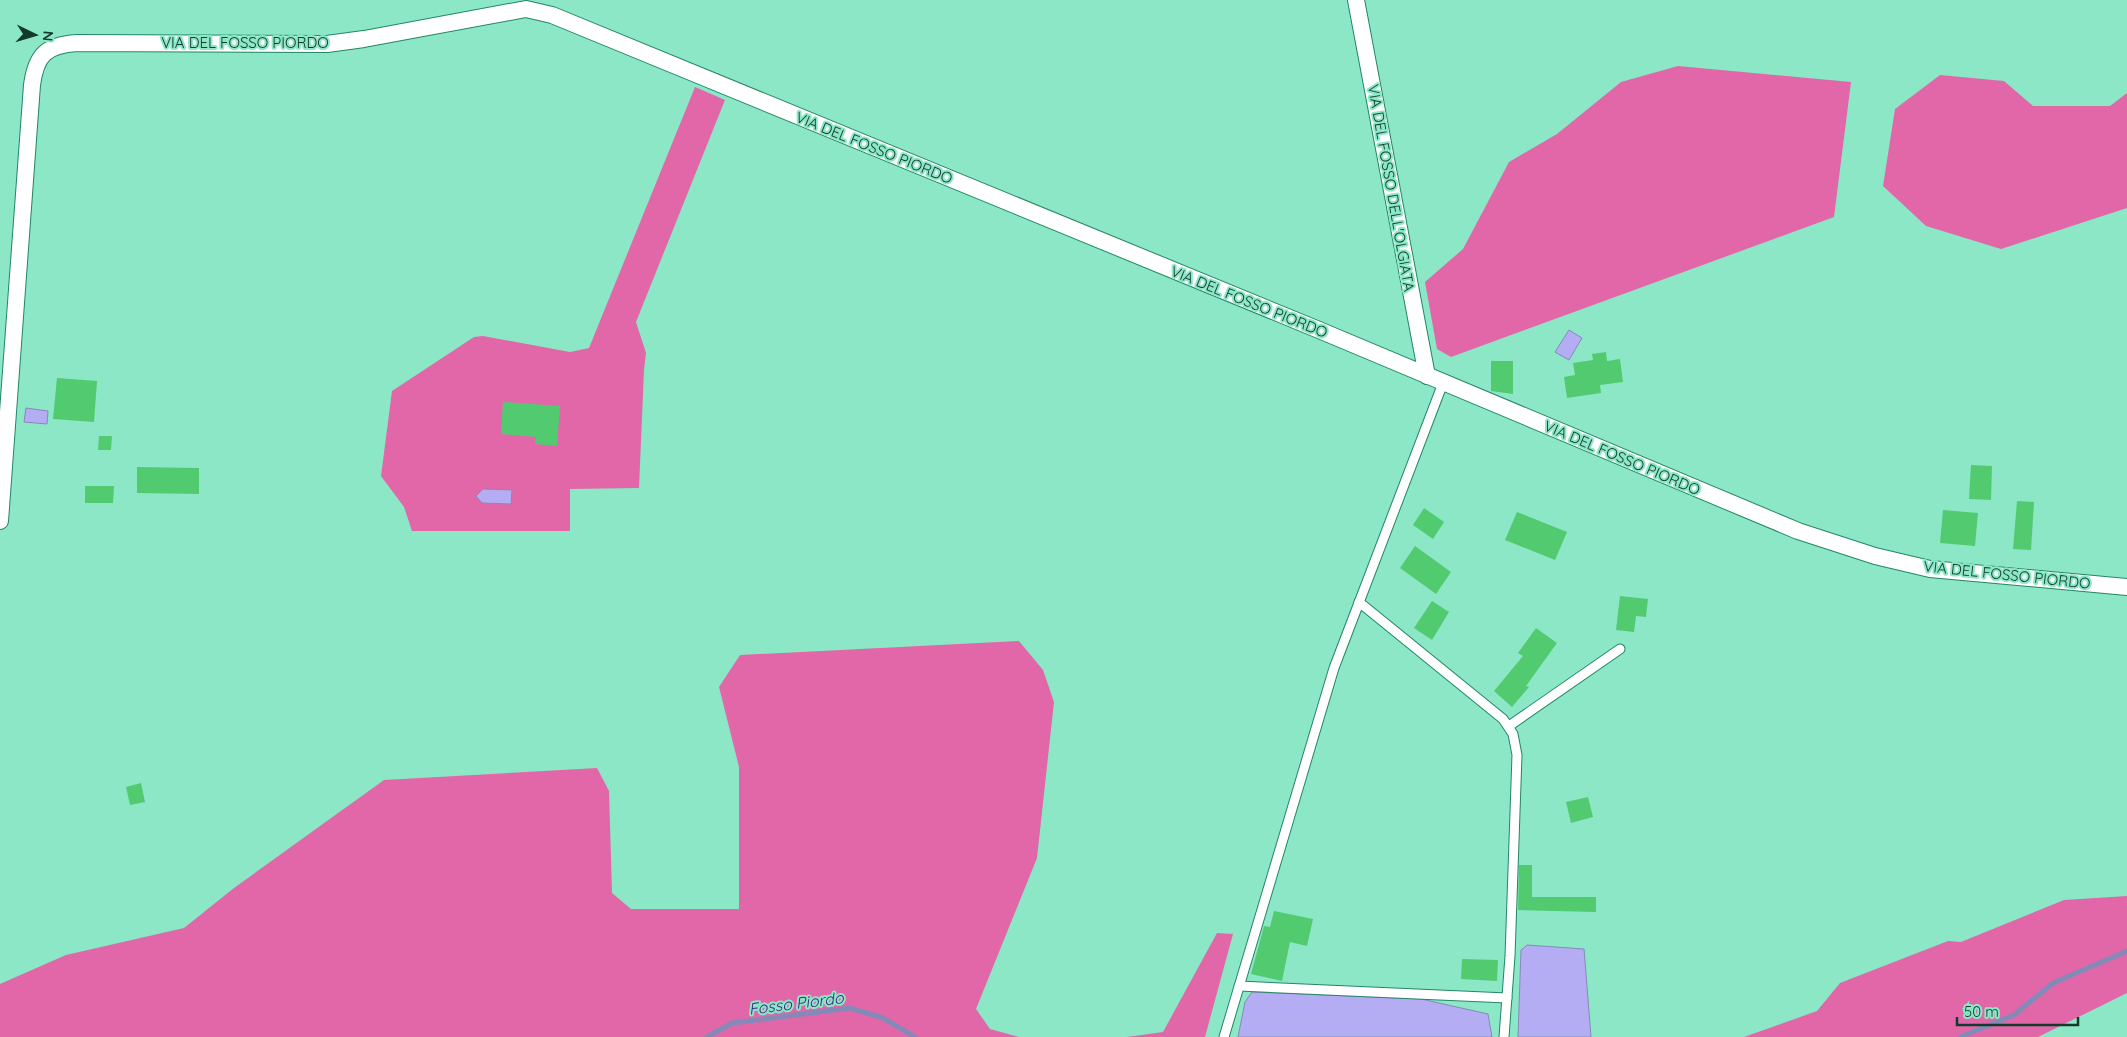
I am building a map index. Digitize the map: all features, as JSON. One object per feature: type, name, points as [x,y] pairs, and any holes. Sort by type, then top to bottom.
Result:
[{"type":"street","name":"VIA DEL FOSSO DELL'OLGIATA","points":[[1356,0],[1427,376]]},
{"type":"street","name":"VIA DEL FOSSO PIORDO","points":[[0,521],[33,75],[37,63],[44,53],[66,44],[326,44],[364,39],[517,9],[533,9],[552,15],[1444,383],[1798,531],[1875,556],[1930,569],[2127,587]]},
{"type":"lane","points":[[1224,1037],[1334,668],[1444,383]]},
{"type":"lane","points":[[1359,602],[1504,719],[1516,744],[1504,1037]]},
{"type":"lane","points":[[1509,726],[1620,650]]},
{"type":"lane","points":[[1240,986],[1507,998]]},
{"type":"shaded area","points":[[1678,66],[1851,82],[1834,217],[1451,357],[1437,349],[1425,282],[1463,249],[1509,162],[1557,134],[1621,82]]},
{"type":"shaded area","points":[[1940,75],[2004,81],[2033,106],[2110,106],[2127,93],[2127,208],[2001,249],[1926,226],[1883,186],[1895,109]]},
{"type":"shaded area","points":[[695,87],[725,100],[636,322],[646,353],[639,488],[570,489],[570,531],[412,531],[404,507],[381,476],[392,391],[474,337],[483,336],[570,352],[589,348]]},
{"type":"shaded area","points":[[1569,330],[1582,338],[1569,360],[1555,352]]},
{"type":"shaded area","points":[[26,408],[48,411],[47,424],[24,422]]},
{"type":"shaded area","points":[[483,489],[512,490],[511,504],[482,503],[476,496]]},
{"type":"shaded area","points":[[1019,641],[1043,670],[1054,702],[1037,858],[976,1009],[990,1029],[1019,1037],[0,1037],[0,984],[66,955],[184,928],[234,888],[384,780],[597,768],[609,791],[612,893],[631,909],[739,909],[739,767],[719,687],[740,655]]},
{"type":"shaded area","points":[[2127,896],[2127,993],[2038,1037],[1744,1037],[1817,1011],[1840,983],[1948,941],[1961,942],[2064,900]]},
{"type":"shaded area","points":[[1217,933],[1233,934],[1205,1037],[1127,1037],[1163,1032]]},
{"type":"shaded area","points":[[1527,945],[1584,949],[1591,1037],[1518,1037],[1521,950]]},
{"type":"shaded area","points":[[1252,992],[1421,999],[1488,1014],[1492,1037],[1238,1037],[1245,1002]]},
{"type":"building","points":[[1606,352],[1607,361],[1620,359],[1623,382],[1600,385],[1601,393],[1567,398],[1564,377],[1575,375],[1573,363],[1593,360],[1592,354]]},
{"type":"building","points":[[1491,361],[1513,361],[1513,394],[1491,391]]},
{"type":"building","points":[[57,378],[97,381],[94,422],[53,419]]},
{"type":"building","points":[[503,402],[560,406],[557,446],[535,444],[536,437],[501,434]]},
{"type":"building","points":[[99,436],[112,436],[111,450],[98,450]]},
{"type":"building","points":[[1971,465],[1992,466],[1991,500],[1969,499]]},
{"type":"building","points":[[137,467],[199,468],[199,494],[137,493]]},
{"type":"building","points":[[85,486],[114,486],[113,503],[85,503]]},
{"type":"building","points":[[2017,501],[2034,502],[2031,550],[2013,549]]},
{"type":"building","points":[[1424,508],[1444,522],[1433,539],[1413,525]]},
{"type":"building","points":[[1943,510],[1978,513],[1975,546],[1940,543]]},
{"type":"building","points":[[1517,512],[1567,532],[1555,560],[1505,540]]},
{"type":"building","points":[[1415,546],[1451,572],[1436,594],[1400,568]]},
{"type":"building","points":[[1620,596],[1648,599],[1646,617],[1636,616],[1634,632],[1616,630]]},
{"type":"building","points":[[1432,601],[1449,612],[1432,640],[1414,628]]},
{"type":"building","points":[[1536,628],[1557,643],[1526,686],[1529,687],[1512,707],[1494,691],[1523,656],[1518,653]]},
{"type":"building","points":[[141,783],[145,802],[130,805],[126,787]]},
{"type":"building","points":[[1588,797],[1593,817],[1571,823],[1566,802]]},
{"type":"building","points":[[1519,865],[1532,865],[1532,897],[1596,897],[1596,912],[1518,910]]},
{"type":"building","points":[[1274,911],[1313,919],[1307,946],[1290,942],[1282,981],[1251,974],[1264,926],[1270,927]]},
{"type":"building","points":[[1462,959],[1498,960],[1497,981],[1461,979]]},
{"type":"waterway","name":"Fosso Piordo","points":[[1960,1037],[2014,1015],[2053,983],[2127,951]]},
{"type":"waterway","name":"Fosso Piordo","points":[[707,1037],[732,1023],[850,1008],[883,1018],[915,1037]]}]
